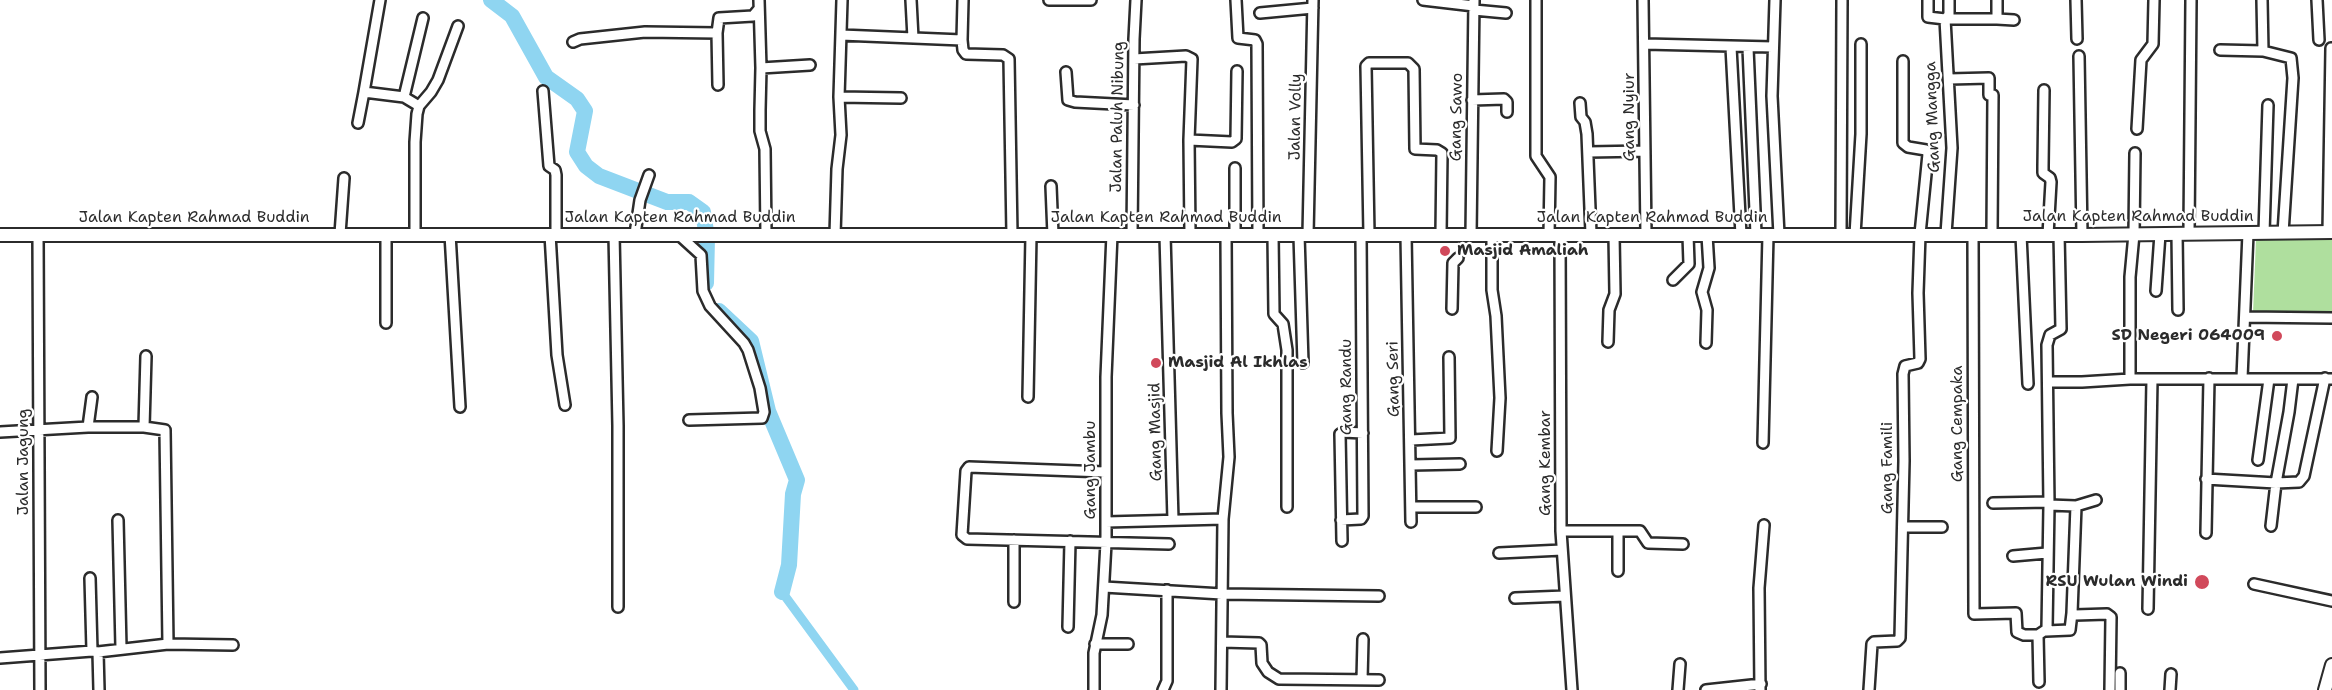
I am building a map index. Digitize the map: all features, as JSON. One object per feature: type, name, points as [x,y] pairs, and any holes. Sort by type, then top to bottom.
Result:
[{"type":"main road","name":"Jalan Kapten Rahmad Buddin","points":[[0,235],[1441,234],[1465,238],[1492,234],[2087,235],[2330,232]]},
{"type":"main road","points":[[2325,690],[2332,665]]},
{"type":"street","points":[[358,123],[380,0]]},
{"type":"street","points":[[759,0],[760,131],[765,149],[766,235]]},
{"type":"street","points":[[835,235],[837,169],[841,135],[839,97],[842,0]]},
{"type":"street","points":[[911,0],[913,38]]},
{"type":"street","points":[[963,0],[962,40],[966,54],[1003,55],[1009,59],[1012,235]]},
{"type":"street","points":[[1049,0],[1091,0]]},
{"type":"street","name":"Jalan Paluh Nibung","points":[[1132,235],[1136,0]]},
{"type":"street","points":[[1236,0],[1238,38],[1255,40],[1257,44],[1258,234]]},
{"type":"street","points":[[1423,0],[1474,5],[1506,13]]},
{"type":"street","name":"Gang Kembar","points":[[1536,0],[1536,156],[1550,177],[1554,235],[1561,531],[1572,690]]},
{"type":"street","name":"Gang Nyiur","points":[[1644,0],[1646,235]]},
{"type":"street","points":[[1763,443],[1775,0]]},
{"type":"street","points":[[1841,234],[1842,0]]},
{"type":"street","points":[[1928,0],[1928,17],[2014,20]]},
{"type":"street","name":"Gang Mangga","points":[[1946,234],[1952,148],[1945,19],[1949,15],[1949,0]]},
{"type":"street","points":[[1997,0],[1997,19]]},
{"type":"street","points":[[2076,0],[2076,39]]},
{"type":"street","points":[[2137,129],[2141,60],[2153,44],[2154,0]]},
{"type":"street","points":[[2178,310],[2191,0]]},
{"type":"street","points":[[2262,0],[2263,51]]},
{"type":"street","points":[[2317,0],[2319,40]]},
{"type":"street","points":[[1260,13],[1313,4]]},
{"type":"street","name":"Jalan Volly","points":[[1303,363],[1304,235],[1313,4]]},
{"type":"street","name":"Gang Sawo","points":[[1465,238],[1474,5]]},
{"type":"street","points":[[718,85],[719,18],[753,16],[758,10]]},
{"type":"street","points":[[404,98],[423,18]]},
{"type":"street","points":[[416,234],[417,114],[419,106],[438,80],[458,26]]},
{"type":"street","points":[[573,42],[580,39],[645,32],[717,33]]},
{"type":"street","points":[[841,35],[962,40]]},
{"type":"street","points":[[1645,44],[1773,47]]},
{"type":"street","points":[[1855,235],[1861,134],[1861,44]]},
{"type":"street","points":[[1731,47],[1741,235]]},
{"type":"street","points":[[1748,48],[1751,150],[1768,234]]},
{"type":"street","points":[[2330,232],[2331,48]]},
{"type":"street","points":[[2220,50],[2263,51],[2288,56],[2292,62],[2293,78],[2283,232]]},
{"type":"street","points":[[1134,57],[1186,56],[1192,59],[1189,140],[1190,234]]},
{"type":"street","points":[[2079,56],[2087,235]]},
{"type":"street","points":[[1903,61],[1903,142],[1908,147],[1926,150],[1928,154],[1920,234]]},
{"type":"street","name":"Gang Randu","points":[[1341,520],[1361,519],[1363,516],[1367,65],[1408,63],[1413,67],[1414,149],[1437,150],[1442,153],[1441,234]]},
{"type":"street","points":[[761,68],[810,65]]},
{"type":"street","points":[[1189,140],[1232,142],[1236,139],[1237,71]]},
{"type":"street","points":[[1066,72],[1068,99],[1075,102],[1134,105]]},
{"type":"street","points":[[1949,79],[1989,78],[1989,95],[1993,96],[1992,234]]},
{"type":"street","points":[[2039,682],[2049,503],[2048,342],[2050,335],[2061,329],[2051,182],[2050,178],[2043,174],[2044,90]]},
{"type":"street","points":[[543,91],[549,166],[555,170],[556,175],[553,234],[557,355],[565,405]]},
{"type":"street","points":[[364,92],[404,98],[419,106]]},
{"type":"street","points":[[839,97],[901,98]]},
{"type":"street","points":[[1472,100],[1504,99],[1507,112]]},
{"type":"street","points":[[1580,104],[1581,117],[1587,127],[1591,234]]},
{"type":"street","points":[[2264,232],[2268,105]]},
{"type":"street","points":[[1588,152],[1645,151]]},
{"type":"street","points":[[2130,379],[2130,277],[2134,234],[2135,153]]},
{"type":"street","points":[[1221,690],[1223,519],[1229,446],[1227,413],[1231,235],[1235,168]]},
{"type":"street","points":[[635,234],[640,200],[649,175]]},
{"type":"street","points":[[340,234],[344,178]]},
{"type":"street","points":[[1051,186],[1053,235]]},
{"type":"street","points":[[2242,378],[2248,232]]},
{"type":"street","points":[[386,234],[386,323]]},
{"type":"street","points":[[450,234],[460,407]]},
{"type":"street","points":[[614,234],[618,426],[618,608]]},
{"type":"street","name":"Gang Jambu","points":[[1094,690],[1095,644],[1102,615],[1106,543],[1105,472],[1112,234]]},
{"type":"street","name":"Gang Seri","points":[[1406,234],[1412,522]]},
{"type":"street","points":[[1492,234],[1492,290],[1496,316],[1500,398],[1497,451]]},
{"type":"street","points":[[1608,342],[1609,309],[1615,294],[1614,234]]},
{"type":"street","name":"Gang Famili","points":[[1869,690],[1872,644],[1897,641],[1900,638],[1903,374],[1905,366],[1918,363],[1920,359],[1918,303],[1920,234]]},
{"type":"street","name":"Gang Cempaka","points":[[1973,234],[1974,614],[2016,613],[2018,633],[2042,633]]},
{"type":"street","points":[[2157,291],[2160,234]]},
{"type":"street","name":"Jalan Jagung","points":[[38,235],[40,690]]},
{"type":"street","points":[[679,235],[701,255],[703,291],[710,306],[744,343],[754,366],[764,412],[762,418],[689,420]]},
{"type":"street","points":[[1028,397],[1031,235]]},
{"type":"street","name":"Gang Masjid","points":[[1165,235],[1173,520]]},
{"type":"street","points":[[1273,235],[1274,314],[1283,324],[1287,350],[1287,507]]},
{"type":"street","points":[[1672,280],[1689,264],[1688,235]]},
{"type":"street","points":[[1706,343],[1707,310],[1701,292],[1709,268],[1707,235]]},
{"type":"street","points":[[2021,235],[2028,384]]},
{"type":"street","points":[[1452,309],[1453,263],[1458,258]]},
{"type":"street","points":[[2245,317],[2332,318]]},
{"type":"street","points":[[144,427],[146,356]]},
{"type":"street","points":[[1411,440],[1450,438],[1449,357]]},
{"type":"street","points":[[2205,533],[2210,378]]},
{"type":"street","points":[[2048,382],[2130,379],[2328,378],[2304,476],[2295,483],[2206,478]]},
{"type":"street","points":[[2148,609],[2152,379]]},
{"type":"street","points":[[2258,460],[2269,379]]},
{"type":"street","points":[[2271,526],[2293,379]]},
{"type":"street","points":[[88,427],[92,398]]},
{"type":"street","points":[[0,432],[88,427],[162,428],[166,434],[168,644]]},
{"type":"street","points":[[1342,541],[1340,434],[1343,432],[1363,433]]},
{"type":"street","points":[[1411,465],[1460,464]]},
{"type":"street","points":[[1105,472],[969,467],[966,471],[962,535],[967,539],[1169,544]]},
{"type":"street","points":[[1993,503],[2049,503],[2076,506],[2096,500]]},
{"type":"street","points":[[2042,633],[2070,630],[2076,506]]},
{"type":"street","points":[[1412,507],[1476,507]]},
{"type":"street","points":[[1106,522],[1223,519]]},
{"type":"street","points":[[118,520],[121,648]]},
{"type":"street","points":[[1706,690],[1761,687],[1759,588],[1764,525]]},
{"type":"street","points":[[1903,527],[1942,527]]},
{"type":"street","points":[[1561,531],[1641,531],[1648,543],[1683,544]]},
{"type":"street","points":[[1618,532],[1618,571]]},
{"type":"street","points":[[1014,540],[1014,602]]},
{"type":"street","points":[[1068,627],[1070,542]]},
{"type":"street","points":[[1499,553],[1562,550]]},
{"type":"street","points":[[2013,556],[2047,553]]},
{"type":"street","points":[[90,578],[99,690]]},
{"type":"street","points":[[2254,584],[2332,601]]},
{"type":"street","points":[[1104,587],[1222,594],[1379,596]]},
{"type":"street","points":[[1162,690],[1167,681],[1167,590]]},
{"type":"street","points":[[1515,598],[1565,596]]},
{"type":"street","points":[[2072,613],[2111,616],[2110,690]]},
{"type":"street","points":[[1362,680],[1363,639]]},
{"type":"street","points":[[1222,642],[1259,643],[1262,663],[1268,672],[1279,679],[1334,685],[1362,680],[1379,680]]},
{"type":"street","points":[[0,658],[168,644],[233,645]]},
{"type":"street","points":[[1095,644],[1128,644]]},
{"type":"street","points":[[1678,690],[1680,664]]},
{"type":"street","points":[[2120,673],[2120,690]]},
{"type":"street","points":[[2170,690],[2171,674]]},
{"type":"green space","points":[[2256,240],[2332,240],[2332,313],[2253,313]]},
{"type":"waterway","points":[[491,0],[512,16],[546,77],[577,99],[585,111],[577,152],[586,166],[599,176],[667,202],[689,202],[703,212],[707,238],[706,283]]},
{"type":"waterway","points":[[719,311],[751,341],[768,411],[797,480],[793,494],[789,565],[782,592]]},
{"type":"waterway","points":[[782,592],[854,690]]},
{"type":"tunnel","points":[[1458,258],[1462,255],[1461,244]]},
{"type":"place","name":"Masjid Amaliah","points":[[1445,251]]},
{"type":"place","name":"SD Negeri 064009","points":[[2277,336]]},
{"type":"place","name":"Masjid Al Ikhlas","points":[[1156,363]]},
{"type":"place","name":"RSU Wulan Windi","points":[[2202,582]]}]
